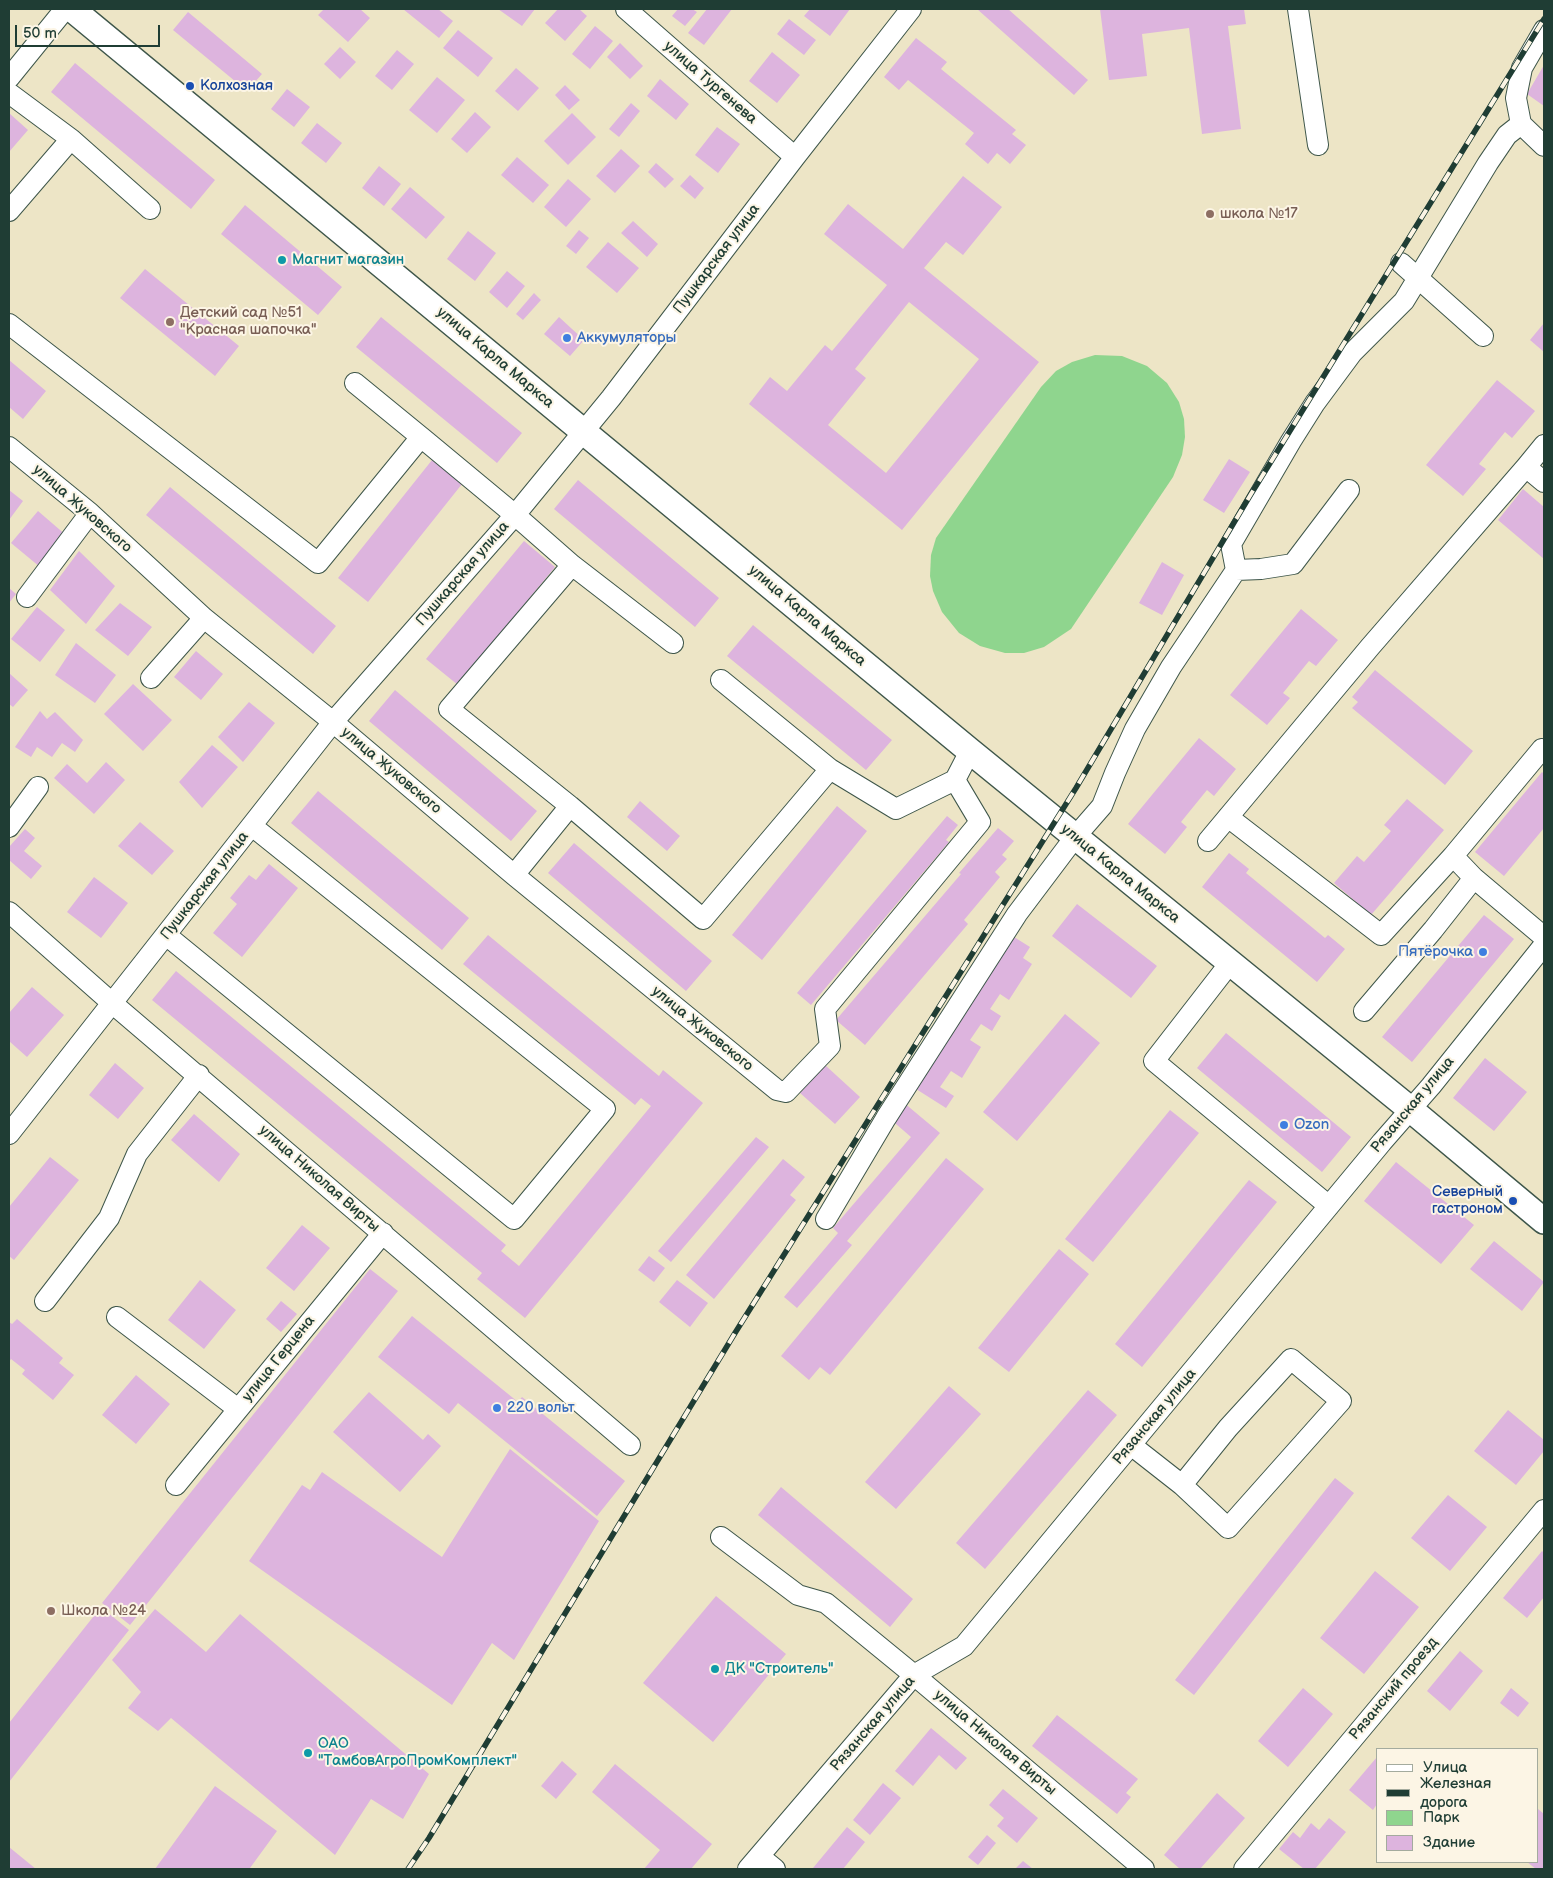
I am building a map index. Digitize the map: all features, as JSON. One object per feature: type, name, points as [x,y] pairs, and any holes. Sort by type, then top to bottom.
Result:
[{"type":"main road","name":"улица Карла Маркса","points":[[72,9],[970,751],[1410,1109],[1544,1221]]},
{"type":"street","points":[[9,78],[65,9]]},
{"type":"street","name":"улица Тургенева","points":[[626,9],[795,157]]},
{"type":"street","name":"Пушкарская улица","points":[[9,1134],[333,722],[515,515],[611,398],[911,9]]},
{"type":"street","points":[[1298,9],[1318,145]]},
{"type":"street","points":[[1544,30],[1522,68],[1516,98],[1521,124],[1544,146]]},
{"type":"street","points":[[9,93],[71,139],[150,209]]},
{"type":"street","points":[[826,1219],[886,1118],[1016,914],[1075,837],[1102,806],[1135,729],[1171,667],[1236,570],[1231,544],[1315,403],[1352,353],[1404,301],[1419,280],[1488,162],[1507,135],[1521,124]]},
{"type":"street","points":[[9,211],[71,139]]},
{"type":"street","points":[[1401,263],[1483,336]]},
{"type":"street","points":[[9,324],[318,563],[422,437]]},
{"type":"street","points":[[355,383],[422,437],[572,565],[673,643]]},
{"type":"street","points":[[1208,841],[1370,647],[1544,445]]},
{"type":"street","name":"улица Жуковского","points":[[9,447],[90,513],[204,618],[333,722],[514,875],[777,1090],[786,1092],[830,1046],[825,1009],[980,822],[955,780]]},
{"type":"street","points":[[1526,467],[1544,482]]},
{"type":"street","points":[[1236,570],[1261,569],[1293,564],[1349,490]]},
{"type":"street","points":[[27,597],[90,513]]},
{"type":"street","points":[[572,565],[448,709],[570,806],[703,919],[830,768]]},
{"type":"street","points":[[151,678],[204,618]]},
{"type":"street","points":[[721,680],[830,768],[896,809],[955,780],[970,751]]},
{"type":"street","points":[[1228,817],[1381,935],[1453,856],[1542,750],[1544,751]]},
{"type":"street","points":[[9,826],[38,787]]},
{"type":"street","points":[[514,875],[570,806]]},
{"type":"street","points":[[166,935],[514,1219],[606,1109],[252,826]]},
{"type":"street","points":[[1453,856],[1474,878],[1544,937]]},
{"type":"street","points":[[1364,1011],[1433,930],[1474,878]]},
{"type":"street","name":"улица Николая Вирты","points":[[9,912],[112,1003],[199,1075],[630,1445]]},
{"type":"street","name":"Рязанская улица","points":[[753,1863],[914,1675],[964,1646],[1544,945]]},
{"type":"street","points":[[1230,963],[1154,1061],[1329,1206]]},
{"type":"street","points":[[46,1301],[109,1218],[138,1154],[199,1075]]},
{"type":"street","name":"улица Герцена","points":[[176,1485],[383,1233]]},
{"type":"street","points":[[118,1317],[238,1409]]},
{"type":"street","points":[[1132,1445],[1182,1485],[1228,1528],[1341,1401],[1291,1359],[1228,1428],[1182,1485]]},
{"type":"street","name":"Рязанский проезд","points":[[1244,1869],[1544,1510]]},
{"type":"street","name":"улица Николая Вирты","points":[[721,1537],[798,1595],[826,1603],[1144,1869]]},
{"type":"street","points":[[753,1863],[775,1869]]},
{"type":"green space","points":[[1095,355],[1122,356],[1147,366],[1167,383],[1179,402],[1184,419],[1185,437],[1182,455],[1173,477],[1071,629],[1044,647],[1024,653],[1005,653],[980,646],[959,633],[942,612],[933,591],[930,576],[931,555],[936,538],[1041,387],[1056,371],[1072,362]]},
{"type":"building","points":[[324,9],[360,9],[370,18],[348,42],[318,15]]},
{"type":"building","points":[[403,9],[438,9],[453,21],[439,38]]},
{"type":"building","points":[[498,9],[535,9],[522,26]]},
{"type":"building","points":[[558,9],[579,9],[587,16],[565,41],[545,23]]},
{"type":"building","points":[[678,9],[692,9],[697,12],[685,26],[672,16]]},
{"type":"building","points":[[707,9],[732,9],[704,45],[688,33]]},
{"type":"building","points":[[810,9],[850,9],[830,36],[804,16]]},
{"type":"building","points":[[977,9],[1008,9],[1088,80],[1074,95]]},
{"type":"building","points":[[1100,9],[1244,9],[1246,24],[1228,26],[1241,129],[1202,134],[1189,28],[1142,34],[1147,76],[1109,80]]},
{"type":"building","points":[[188,12],[262,74],[247,91],[173,30]]},
{"type":"building","points":[[789,19],[816,40],[804,55],[777,34]]},
{"type":"building","points":[[595,26],[613,41],[590,69],[572,54]]},
{"type":"building","points":[[458,30],[493,58],[478,77],[443,48]]},
{"type":"building","points":[[916,38],[947,62],[941,69],[1016,130],[1012,134],[1026,145],[1010,164],[997,153],[988,164],[965,144],[974,133],[908,80],[899,90],[884,77]]},
{"type":"building","points":[[620,43],[643,66],[630,79],[607,57]]},
{"type":"building","points":[[340,47],[356,62],[340,79],[324,64]]},
{"type":"building","points":[[397,50],[414,64],[392,90],[375,76]]},
{"type":"building","points":[[772,52],[800,75],[777,103],[749,81]]},
{"type":"building","points":[[75,63],[215,180],[191,209],[51,92]]},
{"type":"building","points":[[1544,65],[1544,106],[1527,94]]},
{"type":"building","points":[[516,68],[539,88],[518,111],[495,91]]},
{"type":"building","points":[[437,77],[465,100],[437,133],[409,110]]},
{"type":"building","points":[[660,79],[689,104],[676,120],[647,96]]},
{"type":"building","points":[[565,85],[580,100],[569,110],[555,95]]},
{"type":"building","points":[[287,89],[310,107],[294,127],[271,109]]},
{"type":"building","points":[[631,103],[640,111],[619,137],[609,129]]},
{"type":"building","points":[[475,112],[491,127],[467,153],[451,139]]},
{"type":"building","points":[[9,113],[28,130],[9,152]]},
{"type":"building","points":[[572,113],[596,137],[568,165],[544,141]]},
{"type":"building","points":[[317,123],[342,143],[326,163],[301,143]]},
{"type":"building","points":[[717,127],[740,144],[718,173],[695,155]]},
{"type":"building","points":[[621,149],[640,166],[615,193],[596,176]]},
{"type":"building","points":[[517,157],[549,185],[533,203],[501,175]]},
{"type":"building","points":[[656,163],[674,179],[665,188],[648,172]]},
{"type":"building","points":[[379,166],[401,184],[384,206],[362,188]]},
{"type":"building","points":[[690,175],[704,188],[695,199],[680,186]]},
{"type":"building","points":[[963,176],[1002,207],[963,255],[946,242],[924,268],[1039,362],[902,530],[749,404],[770,377],[787,391],[825,345],[832,351],[887,285],[824,234],[848,204],[903,249]],"holes":[[[909,302],[979,359],[886,473],[828,425],[866,378],[855,369]]]},
{"type":"building","points":[[568,179],[591,199],[566,227],[544,207]]},
{"type":"building","points":[[410,187],[445,217],[426,239],[391,209]]},
{"type":"building","name":"Магнит магазин","points":[[245,205],[342,287],[318,315],[221,234]]},
{"type":"building","points":[[633,221],[658,244],[647,257],[621,233]]},
{"type":"building","points":[[579,230],[589,238],[576,254],[566,246]]},
{"type":"building","points":[[468,231],[496,253],[475,281],[447,259]]},
{"type":"building","points":[[608,242],[639,268],[617,293],[586,267]]},
{"type":"building","points":[[145,269],[239,346],[215,376],[120,298]]},
{"type":"building","points":[[507,271],[525,286],[507,308],[489,292]]},
{"type":"building","points":[[534,293],[541,300],[523,320],[516,314]]},
{"type":"building","points":[[381,317],[522,433],[497,463],[356,347]]},
{"type":"building","points":[[559,317],[584,340],[570,356],[544,334]]},
{"type":"building","points":[[1544,323],[1544,352],[1530,340]]},
{"type":"building","points":[[9,360],[46,391],[23,419],[9,407]]},
{"type":"building","points":[[1497,380],[1535,411],[1512,438],[1505,432],[1479,464],[1486,469],[1463,496],[1426,465]]},
{"type":"building","points":[[1229,459],[1250,472],[1224,513],[1203,500]]},
{"type":"building","points":[[432,460],[462,484],[368,602],[338,578]]},
{"type":"building","points":[[578,480],[719,598],[695,627],[554,509]]},
{"type":"building","points":[[170,487],[336,626],[313,654],[146,515]]},
{"type":"building","points":[[1523,489],[1544,507],[1544,559],[1498,520]]},
{"type":"building","points":[[9,490],[23,501],[9,520]]},
{"type":"building","points":[[38,511],[67,536],[40,567],[11,543]]},
{"type":"building","points":[[524,541],[555,567],[458,685],[426,659]]},
{"type":"building","points":[[79,551],[115,586],[86,624],[50,590]]},
{"type":"building","points":[[1162,562],[1184,575],[1162,615],[1139,603]]},
{"type":"building","points":[[9,588],[16,594],[9,603]]},
{"type":"building","points":[[120,603],[152,627],[128,656],[95,630]]},
{"type":"building","points":[[37,607],[65,630],[40,662],[11,639]]},
{"type":"building","points":[[1301,609],[1338,640],[1316,666],[1309,661],[1283,693],[1290,698],[1267,725],[1230,695]]},
{"type":"building","points":[[753,625],[892,740],[866,770],[727,656]]},
{"type":"building","points":[[76,643],[116,675],[95,703],[55,675]]},
{"type":"building","points":[[196,651],[223,674],[201,700],[174,677]]},
{"type":"building","points":[[1375,670],[1473,751],[1445,785],[1352,708],[1358,702],[1352,697]]},
{"type":"building","points":[[9,673],[28,690],[13,707],[9,704]]},
{"type":"building","points":[[133,684],[172,720],[143,751],[104,714]]},
{"type":"building","points":[[395,690],[537,811],[511,841],[369,721]]},
{"type":"building","points":[[249,702],[275,723],[243,762],[218,737]]},
{"type":"building","points":[[40,711],[47,719],[55,712],[83,740],[75,752],[62,743],[52,757],[37,747],[31,757],[15,747]]},
{"type":"building","points":[[1199,738],[1236,769],[1214,796],[1207,790],[1181,822],[1187,827],[1165,854],[1128,824]]},
{"type":"building","points":[[212,745],[238,767],[202,808],[179,782]]},
{"type":"building","points":[[106,762],[125,780],[94,814],[54,778],[67,764],[87,783]]},
{"type":"building","points":[[1542,772],[1544,774],[1544,828],[1504,876],[1475,852]]},
{"type":"building","points":[[318,791],[469,918],[442,950],[291,823]]},
{"type":"building","points":[[1407,799],[1444,830],[1371,915],[1334,883],[1357,856],[1364,862],[1391,831],[1384,825]]},
{"type":"building","points":[[640,801],[680,836],[667,851],[627,817]]},
{"type":"building","points":[[837,806],[867,831],[762,960],[732,935]]},
{"type":"building","points":[[947,816],[958,825],[946,840],[949,842],[811,1005],[797,993]]},
{"type":"building","points":[[140,822],[174,851],[152,875],[118,846]]},
{"type":"building","points":[[998,828],[1014,841],[1002,855],[1007,859],[995,872],[1000,877],[964,920],[968,924],[865,1045],[836,1020]]},
{"type":"building","points":[[25,829],[35,838],[24,851],[42,866],[31,879],[9,860],[9,847]]},
{"type":"building","points":[[574,843],[712,961],[686,991],[548,873]]},
{"type":"building","points":[[1229,853],[1249,869],[1246,873],[1325,938],[1328,935],[1345,949],[1317,982],[1202,887]]},
{"type":"building","points":[[269,864],[298,888],[242,957],[213,933],[237,904],[230,898],[249,875],[256,880]]},
{"type":"building","points":[[94,877],[128,903],[101,938],[67,912]]},
{"type":"building","points":[[1077,904],[1157,966],[1131,998],[1052,936]]},
{"type":"building","points":[[1484,915],[1514,939],[1412,1062],[1382,1037]]},
{"type":"building","points":[[488,935],[659,1076],[663,1070],[703,1103],[525,1318],[477,1279],[482,1273],[152,1000],[176,971],[506,1245],[501,1251],[519,1266],[651,1106],[641,1098],[635,1105],[463,964]]},
{"type":"building","points":[[1014,937],[1030,947],[1023,958],[1032,964],[1009,1000],[1000,994],[990,1009],[1001,1016],[992,1031],[981,1024],[970,1040],[981,1047],[962,1078],[951,1071],[940,1087],[954,1096],[946,1108],[916,1089]]},
{"type":"building","points":[[32,987],[64,1015],[27,1057],[9,1041],[9,1013]]},
{"type":"building","points":[[1065,1014],[1100,1043],[1017,1141],[983,1112]]},
{"type":"building","points":[[1226,1033],[1351,1137],[1322,1172],[1197,1068]]},
{"type":"building","points":[[1485,1058],[1527,1092],[1494,1131],[1453,1098]]},
{"type":"building","points":[[115,1063],[144,1088],[118,1119],[89,1095]]},
{"type":"building","points":[[825,1065],[860,1097],[835,1124],[800,1093]]},
{"type":"building","points":[[903,1102],[940,1133],[847,1241],[852,1245],[797,1308],[784,1297],[838,1233],[833,1228],[911,1137],[889,1118]]},
{"type":"building","points":[[1170,1110],[1199,1133],[1093,1262],[1065,1239]]},
{"type":"building","points":[[194,1114],[240,1154],[219,1182],[171,1140]]},
{"type":"building","points":[[756,1137],[769,1147],[671,1262],[658,1251]]},
{"type":"building","points":[[50,1157],[79,1180],[14,1260],[9,1256],[9,1207]]},
{"type":"building","points":[[946,1158],[984,1189],[830,1375],[820,1367],[809,1380],[781,1356]]},
{"type":"building","points":[[783,1159],[805,1177],[790,1195],[796,1200],[714,1299],[686,1275]]},
{"type":"building","points":[[1396,1162],[1474,1225],[1441,1264],[1364,1201]]},
{"type":"building","points":[[1249,1180],[1277,1202],[1142,1367],[1115,1344]]},
{"type":"building","points":[[302,1225],[330,1248],[294,1291],[266,1268]]},
{"type":"building","points":[[1494,1241],[1544,1282],[1522,1311],[1470,1269]]},
{"type":"building","points":[[1059,1249],[1089,1274],[1009,1372],[978,1348]]},
{"type":"building","points":[[649,1256],[665,1268],[654,1282],[638,1270]]},
{"type":"building","points":[[370,1269],[398,1291],[130,1625],[102,1603]]},
{"type":"building","points":[[200,1280],[236,1310],[204,1349],[168,1320]]},
{"type":"building","points":[[677,1280],[708,1303],[690,1327],[659,1302]]},
{"type":"building","points":[[281,1301],[297,1314],[281,1332],[266,1319]]},
{"type":"building","points":[[412,1316],[518,1402],[522,1397],[625,1481],[597,1516],[458,1403],[449,1414],[378,1357]]},
{"type":"building","points":[[17,1319],[63,1358],[59,1363],[74,1375],[53,1400],[22,1374],[25,1370],[11,1359],[9,1362],[9,1322],[12,1324]]},
{"type":"building","points":[[136,1375],[170,1404],[136,1444],[102,1415]]},
{"type":"building","points":[[949,1386],[981,1414],[896,1509],[865,1482]]},
{"type":"building","points":[[1088,1390],[1117,1415],[985,1569],[956,1543]]},
{"type":"building","points":[[369,1392],[423,1440],[428,1434],[441,1446],[400,1492],[333,1432]]},
{"type":"building","points":[[1508,1410],[1544,1440],[1544,1451],[1516,1485],[1474,1451]]},
{"type":"building","points":[[510,1449],[599,1521],[514,1660],[492,1643],[452,1705],[249,1561],[302,1485],[310,1490],[322,1472],[442,1557]]},
{"type":"building","points":[[1335,1478],[1354,1493],[1194,1695],[1175,1680]]},
{"type":"building","points":[[781,1487],[913,1599],[890,1627],[758,1515]]},
{"type":"building","points":[[1448,1495],[1487,1527],[1450,1571],[1411,1538]]},
{"type":"building","points":[[1542,1551],[1544,1553],[1544,1597],[1527,1618],[1503,1598]]},
{"type":"building","points":[[1375,1571],[1419,1607],[1364,1674],[1320,1638]]},
{"type":"building","name":"ДК \"Строитель\"","points":[[716,1596],[786,1654],[713,1742],[643,1683]]},
{"type":"building","points":[[101,1607],[129,1630],[9,1782],[9,1723]]},
{"type":"building","name":"ОАО \"ТамбовАгроПромКомплект\"","points":[[155,1609],[206,1652],[240,1614],[429,1774],[403,1819],[371,1799],[335,1855],[171,1718],[158,1731],[128,1708],[141,1692],[112,1660]]},
{"type":"building","points":[[1460,1651],[1483,1671],[1450,1711],[1427,1691]]},
{"type":"building","points":[[1303,1688],[1333,1714],[1288,1767],[1258,1741]]},
{"type":"building","points":[[1511,1688],[1529,1703],[1518,1717],[1500,1703]]},
{"type":"building","points":[[1057,1715],[1138,1779],[1126,1793],[1131,1797],[1117,1814],[1032,1746]]},
{"type":"building","points":[[931,1728],[967,1758],[956,1770],[939,1755],[913,1786],[895,1771]]},
{"type":"building","points":[[1376,1758],[1376,1806],[1373,1810],[1349,1790]]},
{"type":"building","points":[[562,1761],[577,1774],[556,1799],[541,1786]]},
{"type":"building","points":[[615,1764],[712,1844],[691,1869],[644,1869],[660,1850],[592,1792]]},
{"type":"building","points":[[883,1783],[901,1798],[870,1835],[853,1820]]},
{"type":"building","points":[[215,1786],[277,1831],[250,1868],[252,1869],[155,1869]]},
{"type":"building","points":[[1003,1789],[1038,1818],[1017,1843],[997,1826],[1004,1818],[989,1805]]},
{"type":"building","points":[[1217,1793],[1245,1818],[1200,1869],[1180,1869],[1164,1855]]},
{"type":"building","points":[[1538,1809],[1544,1814],[1544,1869],[1536,1869],[1528,1863],[1538,1863]]},
{"type":"building","points":[[1329,1818],[1346,1832],[1315,1869],[1304,1869],[1279,1849],[1293,1832],[1300,1838],[1311,1823],[1319,1830]]},
{"type":"building","points":[[847,1827],[865,1842],[843,1869],[813,1868]]},
{"type":"building","points":[[987,1835],[996,1843],[978,1865],[968,1857]]},
{"type":"building","points":[[9,1847],[36,1869],[9,1869]]},
{"type":"building","points":[[1023,1861],[1033,1869],[1015,1869]]},
{"type":"railway","points":[[408,1869],[429,1838],[735,1333],[1076,788],[1251,494],[1544,19]]},
{"type":"place","name":"Колхозная","points":[[190,86]]},
{"type":"place","name":"школа №17","points":[[1210,214]]},
{"type":"place","name":"Магнит магазин","points":[[282,260]]},
{"type":"place","name":"Детский сад №51 \"Красная шапочка\"","points":[[170,322]]},
{"type":"place","name":"Аккумуляторы","points":[[567,338]]},
{"type":"place","name":"Пятёрочка","points":[[1483,952]]},
{"type":"place","name":"Ozon","points":[[1284,1125]]},
{"type":"place","name":"Северный гастроном","points":[[1513,1201]]},
{"type":"place","name":"220 вольт","points":[[497,1408]]},
{"type":"place","name":"Школа №24","points":[[51,1611]]},
{"type":"place","name":"ДК \"Строитель\"","points":[[715,1669]]},
{"type":"place","name":"ОАО \"ТамбовАгроПромКомплект\"","points":[[308,1753]]}]
